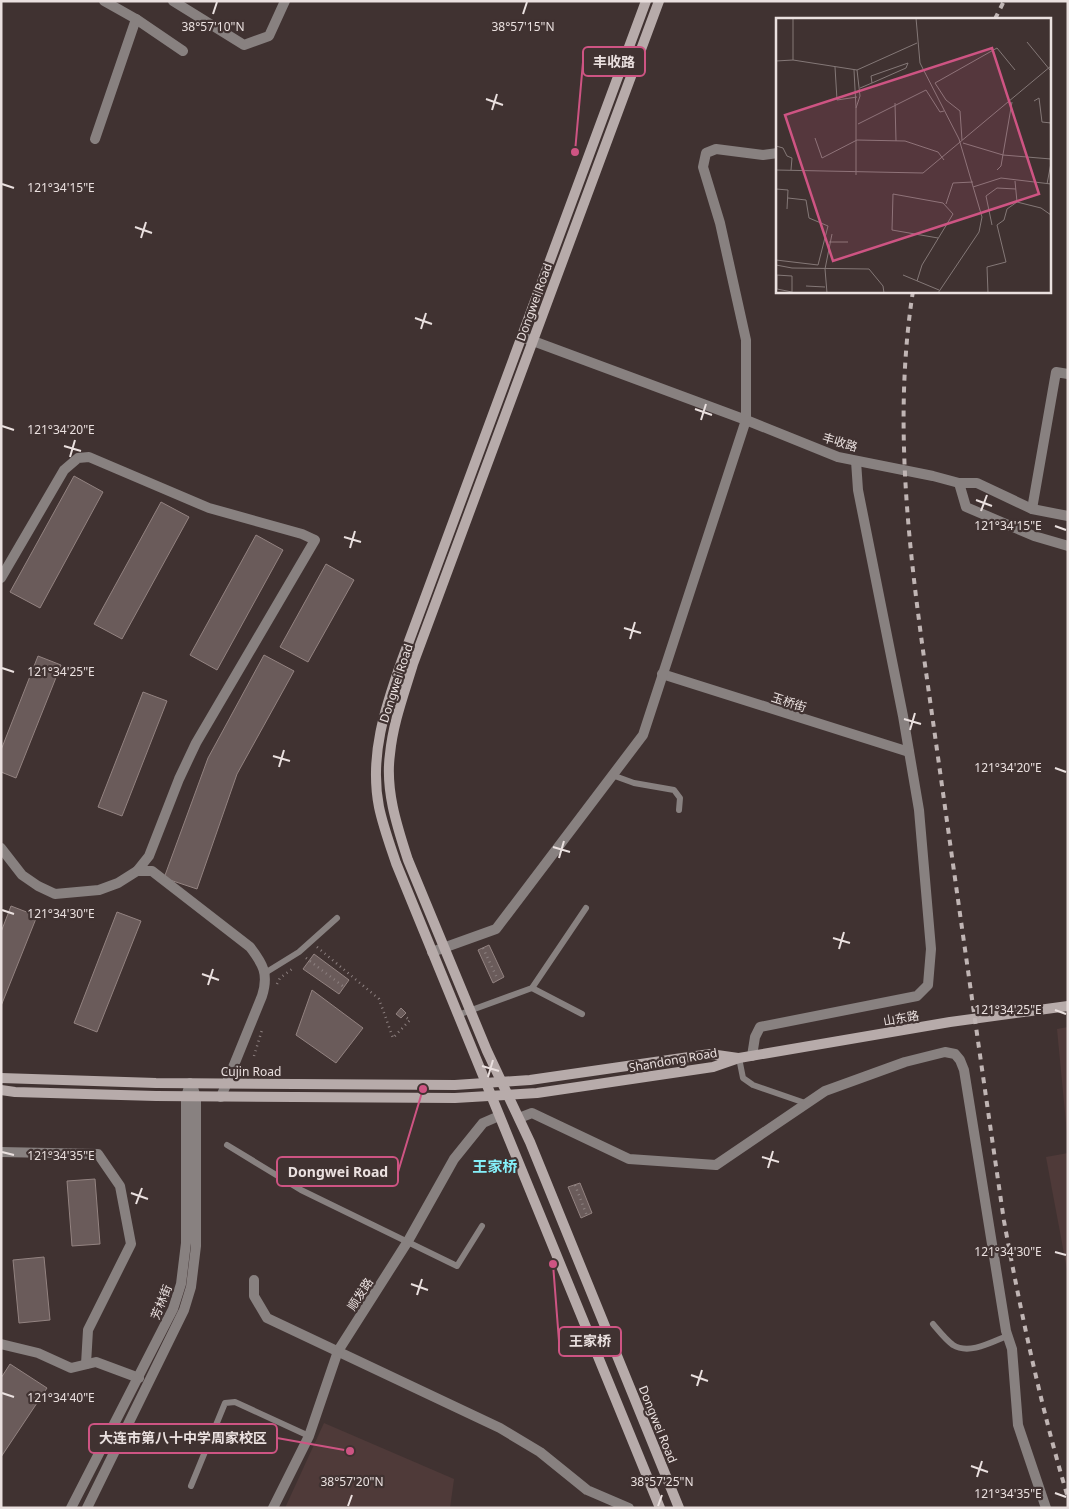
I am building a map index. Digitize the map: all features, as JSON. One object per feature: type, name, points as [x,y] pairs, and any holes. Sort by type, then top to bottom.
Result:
[{"type":"main road","name":"Dongwei Road","points":[[646,1],[402,660],[387,706],[377,752],[376,781],[379,808],[386,834],[432,952],[660,1508]]},
{"type":"main road","name":"Dongwei Road","points":[[659,1],[413,664],[394,729],[389,756],[391,797],[399,833],[470,1011],[530,1142],[679,1508]]},
{"type":"main road","name":"山东路","points":[[739,1058],[950,1022],[1068,1006]]},
{"type":"main road","name":"Shandong Road","points":[[502,1082],[588,1072],[710,1054],[739,1058]]},
{"type":"main road","name":"Shandong Road","points":[[491,1095],[537,1093],[638,1079],[712,1067],[739,1058]]},
{"type":"main road","name":"Cujin Road","points":[[1,1078],[190,1083],[455,1085],[502,1082]]},
{"type":"main road","name":"Cujin Road","points":[[1,1090],[191,1097],[455,1098],[491,1095]]},
{"type":"street","points":[[104,1],[183,51]]},
{"type":"street","points":[[173,1],[244,45],[269,36],[285,1]]},
{"type":"street","points":[[94,139],[136,20]]},
{"type":"street","points":[[432,952],[496,929],[643,735],[746,420],[746,340],[720,223],[702,167],[706,153],[716,149],[763,155],[776,153]]},
{"type":"street","name":"丰收路","points":[[521,337],[746,420],[838,457],[959,483],[977,483],[1032,509],[1068,516]]},
{"type":"street","points":[[1032,509],[1056,372],[1068,374]]},
{"type":"street","points":[[1,578],[64,470],[78,458],[89,457],[209,508],[302,534],[316,540],[196,742],[179,778],[149,856],[138,871],[118,883],[99,890],[55,894],[38,886],[22,875],[1,848]]},
{"type":"street","points":[[752,1056],[755,1037],[760,1027],[917,996],[928,985],[931,949],[919,810],[858,490],[856,461]]},
{"type":"street","points":[[959,483],[966,507],[1034,536],[1068,546]]},
{"type":"street","name":"玉桥街","points":[[662,674],[909,752]]},
{"type":"street","points":[[138,871],[152,871],[250,946],[261,962],[266,983],[221,1097]]},
{"type":"street","points":[[519,1118],[532,1113],[629,1160],[716,1165],[825,1092],[905,1062],[945,1052],[955,1054],[964,1070],[1007,1336],[1012,1350],[1018,1424],[1046,1508]]},
{"type":"street","name":"芳林街","points":[[71,1508],[173,1309],[181,1284],[186,1243],[190,1083]]},
{"type":"street","points":[[87,1508],[184,1310],[190,1287],[196,1246],[191,1097]]},
{"type":"street","name":"顺发路","points":[[273,1508],[309,1436],[338,1351],[408,1241],[454,1159],[483,1123],[499,1116]]},
{"type":"street","points":[[1,1152],[98,1154],[120,1186],[131,1244],[88,1330],[86,1364]]},
{"type":"street","points":[[254,1280],[254,1296],[267,1318],[500,1428],[540,1452],[587,1490],[629,1508]]},
{"type":"street","points":[[1,1344],[38,1353],[71,1368],[96,1362],[139,1378]]},
{"type":"lane","points":[[612,776],[634,783],[674,790],[680,798],[679,810]]},
{"type":"lane","points":[[458,1015],[532,988],[586,908]]},
{"type":"lane","points":[[265,973],[299,952],[337,918]]},
{"type":"lane","points":[[532,988],[582,1014]]},
{"type":"lane","points":[[739,1058],[744,1078],[753,1085],[808,1104]]},
{"type":"lane","points":[[227,1145],[301,1190],[457,1266],[482,1226]]},
{"type":"lane","points":[[933,1324],[955,1346],[968,1348],[988,1344],[1007,1336]]},
{"type":"lane","points":[[191,1486],[225,1403],[235,1402],[309,1436]]},
{"type":"path","points":[[299,963],[317,947],[379,999],[393,1038],[410,1020],[404,1016]]},
{"type":"path","points":[[483,948],[498,980]]},
{"type":"path","points":[[306,958],[344,987]]},
{"type":"path","points":[[274,990],[280,978],[293,968]]},
{"type":"path","points":[[254,1056],[262,1027]]},
{"type":"path","points":[[575,1185],[587,1216]]},
{"type":"shaded area","points":[[1068,1027],[1068,1144],[1057,1029]]},
{"type":"shaded area","points":[[1068,1153],[1068,1275],[1046,1157]]},
{"type":"shaded area","points":[[324,1423],[454,1479],[450,1508],[285,1508]]},
{"type":"building","points":[[74,476],[103,492],[40,608],[10,592]]},
{"type":"building","points":[[161,502],[189,517],[122,639],[94,624]]},
{"type":"building","points":[[256,535],[283,550],[217,670],[190,655]]},
{"type":"building","points":[[326,564],[354,580],[308,662],[280,647]]},
{"type":"building","points":[[264,655],[294,671],[237,774],[197,889],[164,878],[208,758]]},
{"type":"building","points":[[38,656],[61,665],[16,778],[1,772],[1,750]]},
{"type":"building","points":[[143,692],[167,701],[122,816],[98,807]]},
{"type":"building","points":[[11,906],[37,916],[1,1006],[1,932]]},
{"type":"building","points":[[117,912],[141,921],[97,1032],[74,1023]]},
{"type":"building","points":[[489,945],[504,977],[493,983],[478,950]]},
{"type":"building","points":[[314,954],[349,980],[339,994],[303,969]]},
{"type":"building","points":[[312,990],[363,1028],[336,1063],[296,1035]]},
{"type":"building","points":[[401,1008],[406,1013],[401,1018],[396,1014]]},
{"type":"building","points":[[95,1179],[100,1244],[72,1246],[67,1181]]},
{"type":"building","points":[[580,1183],[592,1213],[581,1218],[568,1187]]},
{"type":"building","points":[[44,1257],[50,1320],[19,1323],[13,1260]]},
{"type":"building","points":[[10,1364],[47,1388],[1,1457],[1,1378]]},
{"type":"railway","points":[[996,18],[1004,1]]},
{"type":"railway","points":[[913,292],[906,348],[905,463],[908,521],[921,636],[1004,1221],[1032,1360],[1068,1498]]},
{"type":"place","name":"丰收路","points":[[575,152]]},
{"type":"place","name":"Dongwei Road","points":[[423,1089]]},
{"type":"place","name":"王家桥","points":[[553,1264]]},
{"type":"place","name":"大连市第八十中学周家校区","points":[[350,1451]]},
{"type":"district","name":"王家桥","points":[[495,1166]]}]
